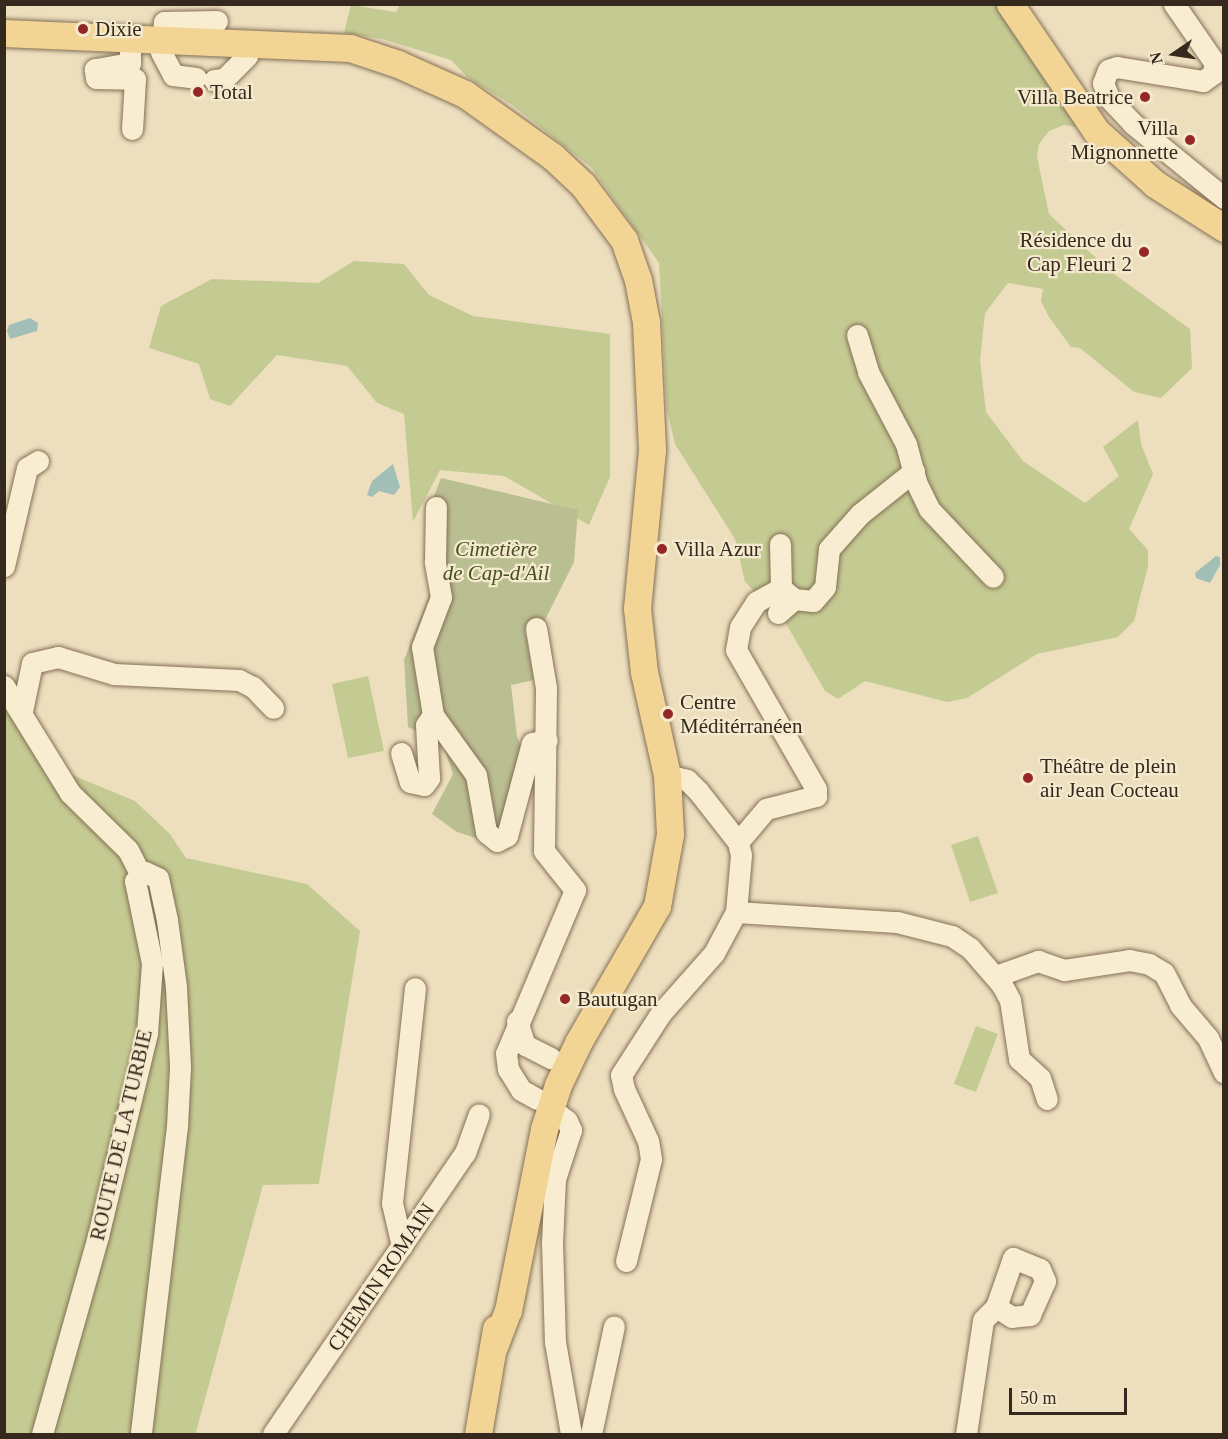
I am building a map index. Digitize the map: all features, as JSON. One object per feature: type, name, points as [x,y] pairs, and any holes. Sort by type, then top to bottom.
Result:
[{"type":"main road","points":[[1010,4],[1096,131],[1155,184],[1224,228]]},
{"type":"main road","points":[[4,33],[161,45],[248,56],[350,62],[375,59]]},
{"type":"main road","points":[[4,47],[130,50],[161,45],[350,48],[375,59],[440,80],[516,128],[583,185],[624,240],[638,280],[646,322],[651,407],[650,482],[637,608],[639,640],[667,775],[670,834],[657,906],[578,1042],[540,1094]]},
{"type":"main road","points":[[478,1434],[494,1347],[519,1182],[540,1094],[543,1055],[660,882]]},
{"type":"street","points":[[1174,4],[1214,62],[1214,73],[1203,81],[1117,67],[1108,70],[1103,83],[1109,98],[1132,123],[1224,198]]},
{"type":"street","points":[[217,21],[164,22],[161,45],[173,75],[224,80],[248,56]]},
{"type":"street","points":[[130,50],[130,63],[95,69],[96,78],[135,79],[132,129]]},
{"type":"street","points":[[857,335],[868,372],[906,444],[929,509],[993,577]]},
{"type":"street","points":[[4,566],[27,468],[38,461]]},
{"type":"street","points":[[738,842],[766,809],[816,796],[810,774],[756,690],[736,650],[740,627],[756,602],[787,594],[813,600],[825,587],[829,549],[860,514],[914,471]]},
{"type":"street","points":[[436,507],[435,562],[441,597],[422,647],[433,715],[476,775],[486,832],[497,841],[507,836],[532,743],[547,740]]},
{"type":"street","points":[[778,613],[787,594],[780,544]]},
{"type":"street","points":[[536,628],[546,688],[544,851],[573,884],[573,897],[517,1021],[506,1053],[508,1069],[540,1094],[567,1121],[571,1130],[555,1179],[553,1301],[559,1374],[571,1434]]},
{"type":"street","points":[[22,711],[33,663],[58,657],[114,674],[239,680],[254,687],[273,708]]},
{"type":"street","points":[[4,686],[22,711],[70,793],[128,850],[140,874]]},
{"type":"street","points":[[401,753],[410,782],[424,785],[429,778],[426,725],[433,715]]},
{"type":"street","points":[[626,1261],[651,1159],[648,1141],[624,1089],[621,1075],[661,1013],[714,953],[736,912],[741,855],[738,842],[687,780],[667,775]]},
{"type":"street","name":"ROUTE DE LA TURBIE","points":[[42,1434],[101,1225],[147,1034],[152,963],[135,891],[140,874],[154,873],[160,884],[176,987],[180,1067],[177,1126],[141,1434]]},
{"type":"street","points":[[736,912],[897,922],[952,936],[970,948],[996,976],[1010,999],[1019,1059],[1040,1078],[1047,1098]]},
{"type":"street","points":[[996,976],[1038,961],[1064,970],[1129,960],[1149,964],[1164,973],[1180,1005],[1208,1038],[1224,1072]]},
{"type":"street","points":[[402,1246],[392,1203],[414,988]]},
{"type":"street","points":[[517,1021],[521,1040],[543,1055]]},
{"type":"street","name":"CHEMIN ROMAIN","points":[[273,1434],[465,1153],[479,1114]]},
{"type":"street","points":[[966,1434],[983,1320],[996,1307]]},
{"type":"street","points":[[591,1434],[614,1326]]},
{"type":"green space","points":[[400,4],[999,5],[1082,128],[1064,125],[1049,131],[1039,144],[1037,157],[1049,214],[1110,271],[1190,329],[1192,368],[1161,398],[1134,392],[1080,348],[1071,347],[1049,317],[1041,301],[1043,289],[1008,283],[985,313],[980,360],[986,412],[1023,461],[1085,503],[1119,476],[1103,447],[1138,420],[1141,444],[1153,474],[1129,529],[1148,550],[1148,566],[1134,621],[1118,637],[1037,654],[967,698],[947,702],[865,681],[838,699],[825,691],[785,622],[745,582],[735,539],[675,444],[667,410],[659,263],[591,167],[512,105],[467,77],[451,60],[382,39],[344,33],[351,5],[396,12]]},
{"type":"green space","points":[[354,261],[404,264],[429,295],[473,316],[610,334],[610,477],[589,525],[504,476],[440,470],[413,522],[404,414],[377,403],[347,366],[277,355],[230,406],[210,399],[199,364],[149,348],[161,306],[212,279],[318,283]]},
{"type":"green space","name":"Cimetière de Cap-d'Ail","points":[[441,478],[578,510],[574,562],[543,624],[525,630],[534,680],[511,685],[517,736],[523,752],[537,756],[510,849],[457,832],[432,814],[453,774],[442,742],[408,727],[404,660],[432,588],[430,506]]},
{"type":"green space","points":[[368,676],[384,751],[348,758],[332,684]]},
{"type":"green space","points":[[4,703],[65,772],[135,801],[170,834],[186,858],[307,884],[360,931],[319,1184],[263,1185],[196,1432],[200,1434],[5,1434]]},
{"type":"green space","points":[[978,836],[998,893],[970,902],[951,845]]},
{"type":"green space","points":[[976,1026],[998,1034],[976,1092],[954,1084]]},
{"type":"water","points":[[30,318],[38,323],[37,331],[10,339],[7,331],[9,325]]},
{"type":"water","points":[[393,464],[400,487],[394,495],[379,491],[372,497],[367,495],[372,481]]},
{"type":"water","points":[[1216,556],[1220,557],[1220,565],[1210,583],[1196,578],[1195,573]]},
{"type":"place","name":"Dixie","points":[[83,29]]},
{"type":"place","name":"Total","points":[[198,92]]},
{"type":"place","name":"Villa Beatrice","points":[[1145,97]]},
{"type":"place","name":"Villa Mignonnette","points":[[1190,140]]},
{"type":"place","name":"Résidence du Cap Fleuri 2","points":[[1144,252]]},
{"type":"place","name":"Villa Azur","points":[[662,549]]},
{"type":"place","name":"Centre Méditérranéen","points":[[668,714]]},
{"type":"place","name":"Théâtre de plein air Jean Cocteau","points":[[1028,778]]},
{"type":"place","name":"Bautugan","points":[[565,999]]}]
